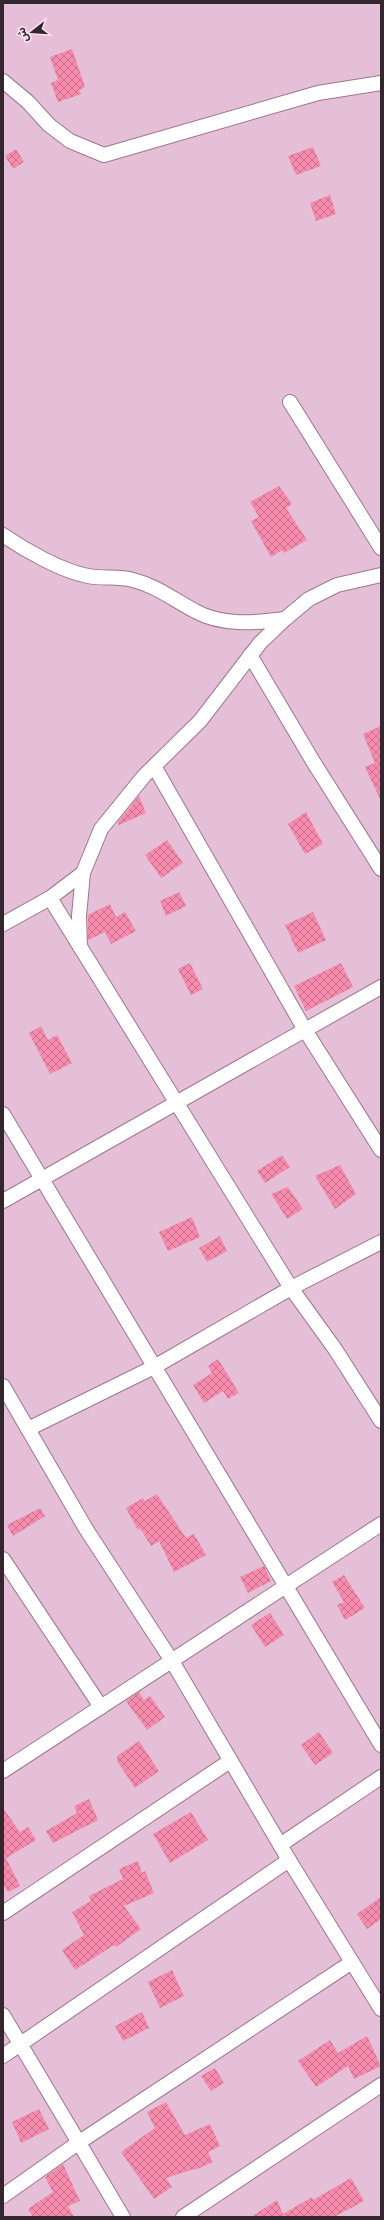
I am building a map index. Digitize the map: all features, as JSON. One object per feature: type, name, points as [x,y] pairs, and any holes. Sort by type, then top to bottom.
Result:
[{"type":"street","points":[[3,81],[28,102],[49,125],[70,142],[104,155],[318,92],[381,83]]},
{"type":"street","points":[[290,402],[381,548]]},
{"type":"street","points":[[3,535],[24,550],[59,565],[88,576],[112,576],[134,580],[166,593],[196,612],[228,622],[260,623],[284,618]]},
{"type":"street","points":[[80,949],[79,916],[83,873],[101,829],[154,766],[200,721],[250,656],[284,618],[309,599],[336,585],[381,575]]},
{"type":"street","points":[[250,656],[314,763],[381,869]]},
{"type":"street","points":[[154,766],[305,1030],[381,1150]]},
{"type":"street","points":[[3,924],[50,898],[83,873]]},
{"type":"street","points":[[50,898],[80,949],[291,1288],[335,1349],[381,1421]]},
{"type":"street","points":[[3,1201],[381,987]]},
{"type":"street","points":[[3,1114],[381,1745]]},
{"type":"street","points":[[28,1429],[154,1367],[291,1288],[381,1242]]},
{"type":"street","points":[[3,1386],[86,1530],[172,1661],[289,1860],[381,2009]]},
{"type":"street","points":[[3,1771],[287,1587],[381,1524]]},
{"type":"street","points":[[3,1559],[101,1707]]},
{"type":"street","points":[[3,1912],[230,1761]]},
{"type":"street","points":[[280,1845],[381,1777]]},
{"type":"street","points":[[3,2056],[289,1860]]},
{"type":"street","points":[[3,2196],[78,2143],[352,1962]]},
{"type":"street","points":[[3,2015],[123,2217]]},
{"type":"street","points":[[183,2217],[381,2085]]},
{"type":"building","points":[[72,49],[85,87],[79,90],[81,94],[58,102],[51,83],[58,80],[50,57]]},
{"type":"building","points":[[313,147],[321,166],[296,175],[288,156]]},
{"type":"building","points":[[16,149],[24,162],[13,169],[5,156]]},
{"type":"building","points":[[330,195],[336,214],[316,221],[310,203]]},
{"type":"building","points":[[279,486],[292,504],[286,508],[307,540],[284,553],[282,550],[271,557],[251,521],[259,517],[250,502]]},
{"type":"building","points":[[381,726],[381,801],[365,767],[375,763],[363,734]]},
{"type":"building","points":[[139,796],[146,813],[119,825],[118,822]]},
{"type":"building","points":[[306,812],[323,844],[305,854],[288,824]]},
{"type":"building","points":[[167,840],[183,863],[161,878],[145,855]]},
{"type":"building","points":[[179,892],[186,906],[166,916],[160,901]]},
{"type":"building","points":[[110,904],[116,917],[125,912],[136,931],[111,944],[105,932],[88,940],[88,915]]},
{"type":"building","points":[[313,912],[326,940],[298,953],[285,925]]},
{"type":"building","points":[[190,963],[203,989],[191,995],[178,969]]},
{"type":"building","points":[[341,963],[353,987],[306,1011],[294,986]]},
{"type":"building","points":[[41,1026],[48,1040],[57,1035],[72,1063],[50,1074],[29,1033]]},
{"type":"building","points":[[282,1155],[290,1167],[265,1183],[257,1171]]},
{"type":"building","points":[[340,1165],[356,1194],[335,1209],[315,1176]]},
{"type":"building","points":[[288,1187],[303,1209],[287,1219],[271,1194]]},
{"type":"building","points":[[192,1217],[200,1237],[168,1251],[159,1232]]},
{"type":"building","points":[[220,1236],[227,1251],[207,1262],[199,1248]]},
{"type":"building","points":[[218,1359],[239,1393],[228,1399],[223,1391],[204,1403],[193,1385],[212,1373],[208,1366]]},
{"type":"building","points":[[157,1494],[186,1538],[194,1534],[206,1555],[174,1572],[159,1541],[151,1546],[140,1528],[138,1530],[126,1508],[143,1498],[145,1501]]},
{"type":"building","points":[[40,1508],[45,1516],[13,1536],[7,1525]]},
{"type":"building","points":[[264,1566],[271,1581],[248,1593],[240,1577]]},
{"type":"building","points":[[344,1575],[365,1608],[345,1620],[337,1605],[344,1602],[332,1582]]},
{"type":"building","points":[[270,1613],[284,1635],[265,1647],[251,1625]]},
{"type":"building","points":[[139,1692],[144,1700],[150,1696],[165,1717],[147,1730],[126,1701]]},
{"type":"building","points":[[319,1732],[333,1753],[315,1765],[301,1745]]},
{"type":"building","points":[[139,1741],[159,1771],[135,1788],[117,1761],[117,1756]]},
{"type":"building","points":[[89,1799],[98,1820],[53,1843],[46,1831],[77,1813],[74,1806]]},
{"type":"building","points":[[3,1808],[20,1832],[28,1827],[36,1840],[6,1858],[20,1886],[8,1892],[3,1884]]},
{"type":"building","points":[[191,1812],[208,1840],[170,1863],[153,1834]]},
{"type":"building","points":[[138,1861],[142,1873],[145,1871],[154,1893],[124,1906],[141,1929],[116,1947],[114,1945],[75,1970],[62,1950],[84,1935],[72,1912],[91,1901],[89,1896],[123,1879],[119,1869]]},
{"type":"building","points":[[381,1897],[381,1919],[367,1929],[357,1914]]},
{"type":"building","points":[[172,1970],[184,1996],[160,2008],[148,1982]]},
{"type":"building","points":[[142,2012],[149,2028],[123,2041],[115,2026]]},
{"type":"building","points":[[367,2036],[381,2066],[354,2079],[348,2066],[316,2087],[298,2061],[330,2040],[338,2053]]},
{"type":"building","points":[[215,2068],[224,2083],[211,2091],[201,2076]]},
{"type":"building","points":[[166,2102],[185,2135],[210,2124],[220,2146],[208,2152],[213,2162],[195,2170],[194,2169],[166,2178],[172,2187],[154,2199],[121,2152],[155,2128],[147,2112]]},
{"type":"building","points":[[39,2109],[49,2129],[21,2143],[12,2122]]},
{"type":"building","points":[[63,2164],[80,2201],[68,2206],[74,2217],[33,2217],[28,2209],[53,2192],[45,2177]]},
{"type":"building","points":[[351,2178],[364,2201],[334,2217],[251,2217],[277,2200],[283,2214],[312,2197],[313,2200]]}]
